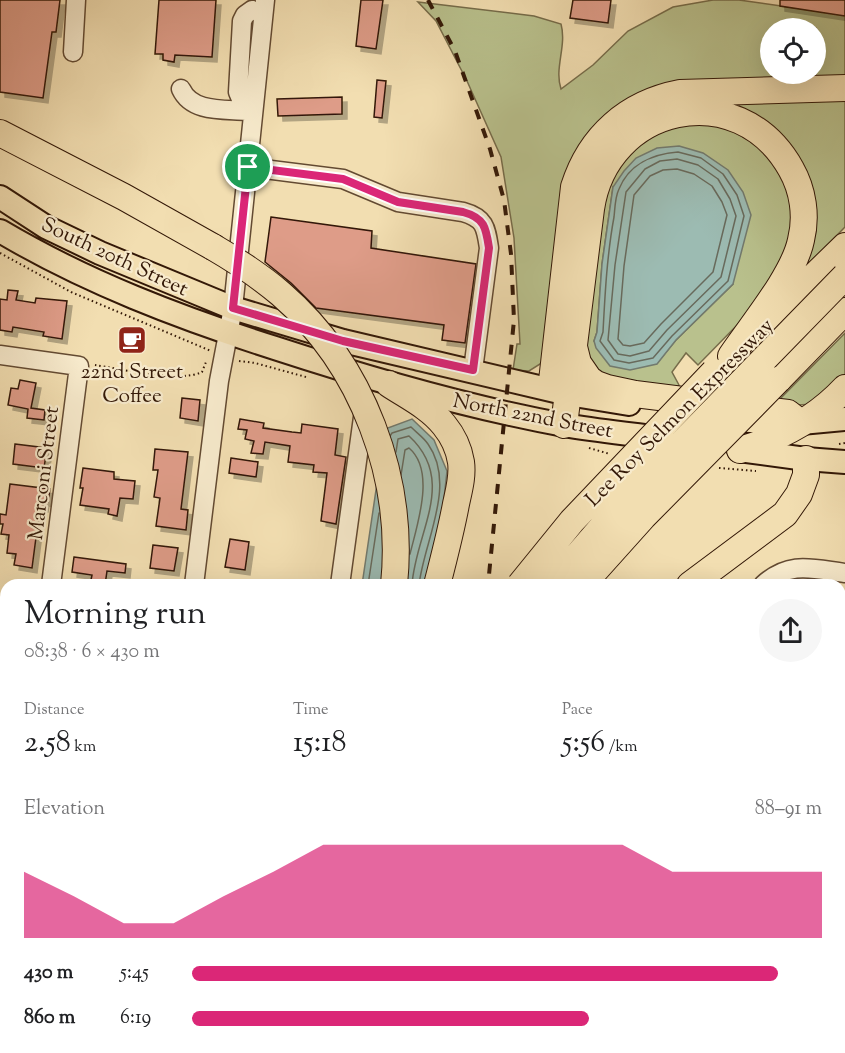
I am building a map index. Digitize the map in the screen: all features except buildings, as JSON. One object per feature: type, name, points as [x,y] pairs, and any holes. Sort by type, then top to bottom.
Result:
[{"type":"highway","points":[[556,423],[574,187],[586,158],[606,131],[620,118],[640,106],[680,93],[845,88]]},
{"type":"highway","points":[[560,392],[574,347],[592,199],[603,169],[621,144],[644,127],[672,114],[702,112],[732,117],[751,126],[768,138],[790,166],[796,177],[802,200],[803,227],[797,254],[779,286],[722,364]]},
{"type":"highway","points":[[0,132],[213,247],[265,281],[299,311],[334,354],[359,396],[380,447],[390,492],[396,549],[394,579]]},
{"type":"highway","name":"Lee Roy Selmon Expressway","points":[[525,579],[572,521],[722,364],[845,246]]},
{"type":"highway","points":[[557,579],[616,511],[845,276]]},
{"type":"highway","points":[[587,579],[643,518],[845,310]]},
{"type":"highway","points":[[574,347],[583,371],[596,384],[636,394],[788,413],[801,423]]},
{"type":"highway","points":[[379,381],[431,412],[443,423],[455,441],[459,452],[460,483],[450,537],[439,579]]},
{"type":"highway","points":[[740,450],[768,442],[801,423],[830,404],[845,388]]},
{"type":"highway","points":[[698,579],[785,513],[799,494],[806,475],[806,459]]},
{"type":"main road","name":"South 20th Street","points":[[0,198],[37,221],[100,253],[233,308]]},
{"type":"main road","points":[[0,214],[37,221]]},
{"type":"main road","name":"South 20th Street","points":[[0,231],[118,292],[228,333]]},
{"type":"main road","name":"North 22nd Street","points":[[233,308],[343,341],[560,392],[735,422],[801,423],[845,419]]},
{"type":"main road","name":"North 22nd Street","points":[[228,333],[379,381],[556,423],[806,459],[845,462]]},
{"type":"main road","points":[[801,423],[806,459]]},
{"type":"street","points":[[73,52],[76,0]]},
{"type":"street","points":[[195,579],[219,381],[233,308],[248,167],[257,6]]},
{"type":"street","points":[[181,89],[184,96],[196,106],[250,111]]},
{"type":"street","points":[[248,167],[343,179],[398,202],[463,212],[482,221],[489,248],[473,370]]},
{"type":"street","points":[[0,355],[79,366]]},
{"type":"street","name":"Marconi Street","points":[[52,579],[79,366]]},
{"type":"street","points":[[341,579],[379,381]]},
{"type":"street","points":[[771,579],[781,572],[795,567],[845,573]]},
{"type":"path","points":[[0,254],[71,292],[211,351]]},
{"type":"path","points":[[79,366],[87,364],[192,377],[202,372],[207,361]]},
{"type":"green space","points":[[713,0],[739,0],[845,15],[845,78],[826,79],[826,18],[760,18],[760,84],[768,84],[639,94],[548,359],[529,371],[513,370],[517,344],[520,344],[514,238],[501,157],[467,81],[436,21],[418,2],[534,16],[561,24],[563,40],[559,81],[561,89],[593,65],[628,31],[673,7]]},
{"type":"green space","points":[[845,94],[845,227],[796,277],[810,219],[750,118],[625,131],[646,108]]},
{"type":"green space","points":[[711,118],[772,154],[793,199],[789,250],[745,317],[698,365],[686,353],[672,372],[679,385],[672,392],[595,374],[585,342],[597,201],[639,135]],"holes":[[[613,187],[733,284],[676,340],[656,364],[594,341],[597,332],[602,264]]]},
{"type":"green space","points":[[845,333],[845,375],[818,404],[776,403]]},
{"type":"water","points":[[679,146],[703,153],[728,170],[743,192],[751,215],[733,284],[676,340],[657,364],[630,370],[610,366],[596,348],[594,341],[597,332],[602,264],[613,187],[636,158],[657,148]]},
{"type":"water","points":[[412,419],[434,440],[447,471],[442,516],[426,579],[363,579],[385,429]]},
{"type":"railway","points":[[428,0],[455,51],[490,149],[504,200],[511,254],[514,320],[489,579]]},
{"type":"place","name":"22nd Street Coffee","points":[[132,340]]},
{"type":"route","points":[[248,167],[343,179],[398,202],[463,212],[482,221],[489,248],[473,370],[343,341],[233,308],[248,167]]}]
